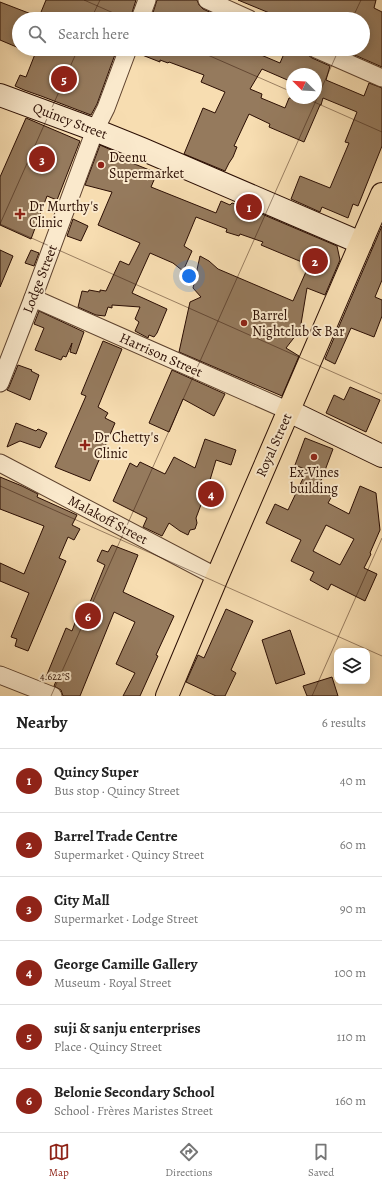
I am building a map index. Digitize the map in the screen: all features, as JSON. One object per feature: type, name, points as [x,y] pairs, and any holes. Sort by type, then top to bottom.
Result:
[{"type":"main road","name":"Quincy Street","points":[[0,95],[95,130],[361,243]]},
{"type":"main road","name":"Royal Street","points":[[167,696],[382,194]]},
{"type":"main road","points":[[289,411],[382,456]]},
{"type":"street","points":[[143,12],[147,0]]},
{"type":"street","points":[[207,0],[234,12]]},
{"type":"street","name":"Lodge Street","points":[[0,383],[95,130],[106,108],[125,56]]},
{"type":"street","points":[[332,56],[382,78]]},
{"type":"street","name":"Harrison Street","points":[[33,298],[289,411]]},
{"type":"street","name":"Malakoff Street","points":[[0,463],[217,577]]},
{"type":"street","points":[[0,675],[54,696]]},
{"type":"building","points":[[46,0],[136,0],[132,12],[41,12]]},
{"type":"building","points":[[157,0],[197,0],[203,9],[210,12],[153,12]]},
{"type":"building","points":[[238,0],[376,0],[374,8],[382,12],[382,67],[357,56],[370,56],[370,12],[267,12]]},
{"type":"building","points":[[0,2],[26,12],[12,12],[12,45],[0,40]]},
{"type":"building","points":[[34,56],[114,56],[97,104],[91,115],[15,86],[20,75],[26,77]]},
{"type":"building","points":[[145,56],[264,56],[280,63],[283,56],[309,56],[330,66],[326,80],[364,96],[369,83],[382,88],[382,146],[358,206],[353,204],[348,218],[322,207],[320,212],[291,199],[300,176],[330,188],[349,143],[345,142],[357,112],[323,98],[322,102],[322,68],[286,68],[286,79],[262,69],[250,89],[262,94],[261,98],[285,108],[287,104],[321,105],[304,142],[269,127],[270,124],[249,114],[234,146],[237,147],[233,157],[225,171],[184,154],[203,108],[215,113],[225,92],[201,82],[204,75],[160,60],[160,62]]},
{"type":"building","points":[[26,118],[80,141],[57,200],[47,196],[31,239],[0,225],[0,177]]},
{"type":"building","points":[[100,145],[118,153],[117,157],[157,173],[151,187],[216,213],[221,201],[230,205],[232,203],[337,246],[340,260],[325,295],[307,288],[300,330],[286,348],[299,356],[282,396],[179,352],[190,302],[201,297],[193,288],[200,256],[209,261],[218,269],[293,301],[309,265],[261,245],[263,242],[240,234],[239,236],[226,232],[227,229],[196,217],[184,246],[192,251],[183,271],[173,263],[150,253],[132,293],[167,309],[154,337],[149,335],[148,338],[135,331],[139,322],[135,319],[140,307],[112,305],[112,308],[108,307],[105,316],[96,315],[78,307],[82,291],[106,291],[120,261],[129,265],[140,243],[98,225],[112,192],[85,185]]},
{"type":"building","points":[[73,219],[88,226],[81,241],[67,236]]},
{"type":"building","points":[[382,226],[382,280],[375,297],[382,300],[382,316],[374,337],[351,328],[335,364],[325,359]]},
{"type":"building","points":[[0,250],[13,256],[0,287]]},
{"type":"building","points":[[31,250],[39,253],[34,266],[25,263]]},
{"type":"building","points":[[39,311],[84,332],[76,354],[70,352],[72,343],[66,357],[63,356],[61,360],[35,350],[44,328],[34,324]]},
{"type":"building","name":"Dr Chetty's Clinic","points":[[103,341],[122,349],[98,407],[108,413],[105,418],[115,423],[90,481],[55,467],[86,396],[81,394]]},
{"type":"building","points":[[18,365],[32,370],[31,371],[39,375],[30,400],[7,390]]},
{"type":"building","points":[[172,370],[225,394],[214,416],[183,399],[169,432],[149,423]]},
{"type":"building","points":[[350,387],[380,400],[366,432],[326,413],[334,395],[344,400]]},
{"type":"building","points":[[16,423],[36,431],[38,429],[47,433],[40,448],[20,441],[7,447]]},
{"type":"building","points":[[305,438],[333,449],[318,489],[332,496],[328,503],[349,514],[360,486],[376,493],[380,530],[364,568],[377,574],[365,601],[331,584],[328,590],[310,580],[314,572],[291,561],[301,540],[266,523],[275,504],[288,510],[307,470],[295,465]],"holes":[[[326,525],[354,539],[340,565],[313,551]]]},
{"type":"building","points":[[205,439],[236,450],[231,465],[216,460],[210,480],[221,485],[214,501],[210,499],[207,505],[202,502],[196,518],[197,523],[195,529],[190,530],[188,535],[169,523],[162,536],[143,527],[147,518],[113,501],[130,463],[137,467],[140,462],[165,474],[174,457],[195,468]]},
{"type":"building","points":[[0,477],[22,486],[38,494],[37,497],[77,515],[72,525],[80,529],[74,540],[68,537],[59,558],[66,561],[28,651],[15,646],[17,639],[11,637],[29,593],[0,581],[0,563],[24,574],[44,526],[0,509]]},
{"type":"building","points":[[112,545],[138,555],[123,592],[174,616],[156,655],[158,656],[140,696],[123,696],[135,673],[116,664],[135,622],[114,612],[80,696],[63,696],[61,690],[54,686],[56,681],[46,677],[66,628],[72,631],[76,620],[82,622],[105,565],[97,561],[102,550],[108,552]]},
{"type":"building","points":[[226,609],[253,621],[231,670],[236,673],[225,696],[216,696],[186,682],[198,655],[204,658]]},
{"type":"building","points":[[290,630],[305,674],[276,684],[262,640]]},
{"type":"building","points":[[332,677],[338,696],[307,696],[303,686]]},
{"type":"place","name":"suji & sanju enterprises","points":[[64,79]]},
{"type":"place","name":"City Mall","points":[[42,159]]},
{"type":"place","name":"Deenu Supermarket","points":[[101,165]]},
{"type":"place","name":"Quincy Super","points":[[249,207]]},
{"type":"place","name":"Dr Murthy's Clinic","points":[[20,214]]},
{"type":"place","name":"Barrel Trade Centre","points":[[315,261]]},
{"type":"place","name":"Barrel Nightclub & Bar","points":[[244,323]]},
{"type":"place","name":"Dr Chetty's Clinic","points":[[85,445]]},
{"type":"place","name":"Ex-Vines building","points":[[314,457]]},
{"type":"place","name":"George Camille Gallery","points":[[211,494]]},
{"type":"place","name":"Belonie Secondary School","points":[[88,616]]}]
